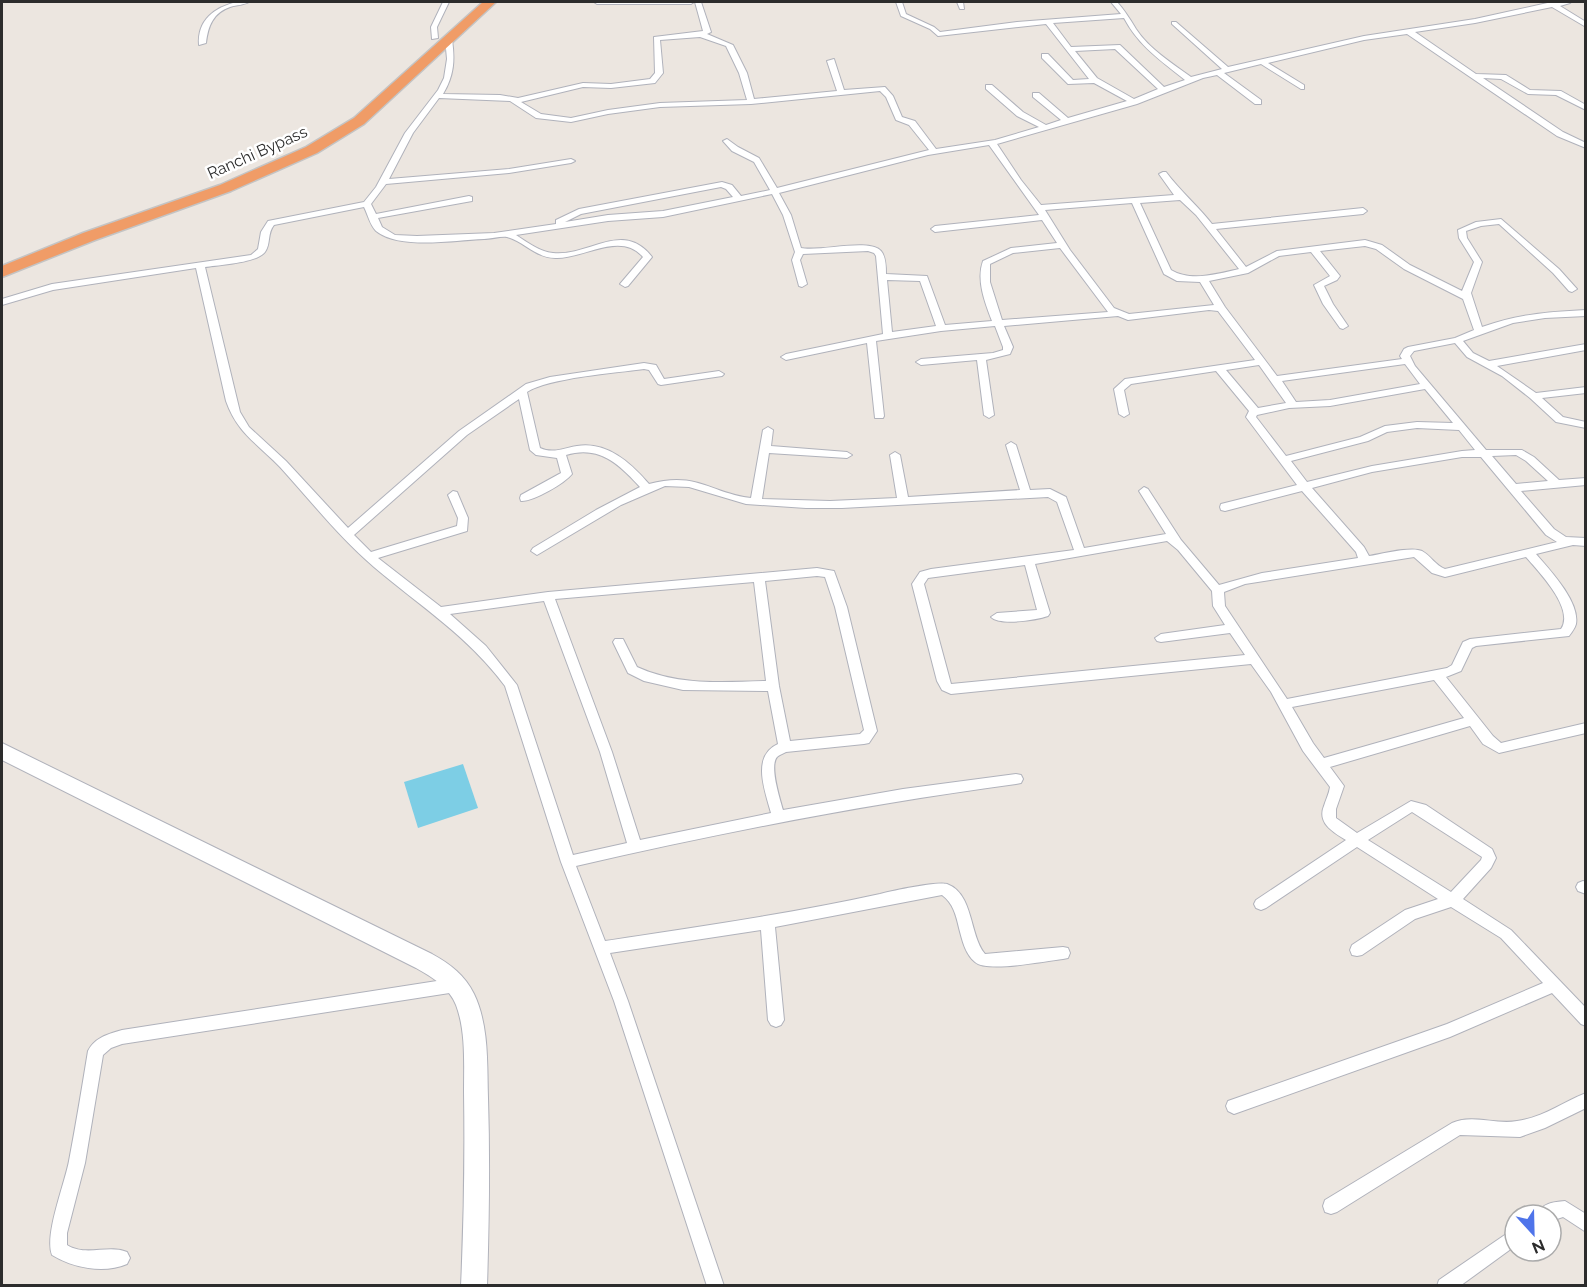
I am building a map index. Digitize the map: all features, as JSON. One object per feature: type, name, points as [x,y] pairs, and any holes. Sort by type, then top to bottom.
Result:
[{"type":"highway","name":"Ranchi Bypass","points":[[2,272],[44,252],[264,171],[352,126],[407,82],[474,2]]},
{"type":"highway","name":"Ranchi Bypass","points":[[2,262],[38,245],[258,165],[297,146],[345,118],[490,2]]},
{"type":"street","points":[[202,43],[204,25],[207,20],[228,6],[246,2]]},
{"type":"street","points":[[2,302],[52,287],[242,260],[261,254],[266,228],[271,224],[367,204],[373,199],[409,133],[448,78],[450,67],[441,39],[434,27],[447,2]]},
{"type":"street","points":[[597,2],[689,2]]},
{"type":"street","points":[[698,2],[706,32],[702,35]]},
{"type":"street","points":[[899,2],[903,15],[932,28],[937,34],[1126,16]]},
{"type":"street","points":[[1114,2],[1126,16],[1133,30],[1152,51],[1190,80]]},
{"type":"street","points":[[367,204],[383,233],[404,239],[507,234],[552,226],[663,214],[776,191],[934,152],[994,142],[1134,102],[1190,80],[1364,38],[1475,21],[1559,2],[1586,25]]},
{"type":"street","points":[[1048,22],[1096,81],[1134,102]]},
{"type":"street","points":[[1174,23],[1258,102]]},
{"type":"street","points":[[1408,31],[1560,134],[1586,146]]},
{"type":"street","points":[[437,96],[525,99],[583,85],[611,87],[652,81],[658,72],[656,38],[702,35],[729,45],[743,73],[751,102]]},
{"type":"street","points":[[1071,49],[1117,47],[1163,90]]},
{"type":"street","points":[[1045,56],[1071,81],[1096,81]]},
{"type":"street","points":[[831,61],[841,92]]},
{"type":"street","points":[[1262,62],[1301,87]]},
{"type":"street","points":[[1476,76],[1503,77],[1528,92],[1558,93],[1586,108]]},
{"type":"street","points":[[989,87],[1020,114],[1045,128]]},
{"type":"street","points":[[512,99],[539,116],[571,120],[660,105],[751,102],[877,88],[884,90],[899,118],[912,123],[934,152]]},
{"type":"street","points":[[1036,94],[1067,121]]},
{"type":"street","points":[[727,141],[737,152],[756,158],[776,191],[787,215],[799,252]]},
{"type":"street","points":[[994,142],[993,147],[1039,207],[1062,245],[1107,306],[1116,314]]},
{"type":"street","points":[[382,182],[523,169],[572,161]]},
{"type":"street","points":[[1163,174],[1245,271]]},
{"type":"street","points":[[552,226],[579,212],[722,184],[729,187],[738,198]]},
{"type":"street","points":[[1039,207],[1182,197]]},
{"type":"street","points":[[372,216],[469,199]]},
{"type":"street","points":[[1135,201],[1167,272],[1177,278],[1203,279],[1245,271],[1277,254],[1360,243],[1372,244],[1407,267],[1467,297]]},
{"type":"street","points":[[1210,227],[1363,211]]},
{"type":"street","points":[[935,228],[1046,217]]},
{"type":"street","points":[[1479,332],[1466,289],[1478,262],[1463,238],[1462,230],[1483,222],[1505,225],[1556,271],[1572,289]]},
{"type":"street","points":[[507,234],[552,256],[617,242],[630,244],[648,257],[625,284]]},
{"type":"street","points":[[921,362],[981,357],[1007,352],[1008,347],[984,275],[986,263],[1011,251],[1062,245]]},
{"type":"street","points":[[799,252],[874,249],[880,256],[888,336]]},
{"type":"street","points":[[1313,249],[1335,276],[1319,285],[1328,304],[1343,326]]},
{"type":"street","points":[[799,252],[796,260],[802,284]]},
{"type":"street","points":[[200,265],[235,416],[245,430],[275,456],[347,535],[480,647],[498,665],[511,685],[568,862],[603,948],[716,1286]]},
{"type":"street","points":[[883,277],[924,278],[941,328]]},
{"type":"street","points":[[1203,279],[1221,308],[1287,395],[1291,402],[1289,405]]},
{"type":"street","points":[[786,357],[871,339],[941,328],[1116,314],[1128,317],[1209,307],[1221,308]]},
{"type":"street","points":[[1586,313],[1521,318],[1457,340],[1407,351],[1406,361],[1550,532],[1564,541],[1586,542]]},
{"type":"street","points":[[871,339],[879,416]]},
{"type":"street","points":[[1457,340],[1470,355],[1489,364],[1534,396],[1560,420],[1586,425]]},
{"type":"street","points":[[1489,364],[1586,347]]},
{"type":"street","points":[[981,357],[989,415]]},
{"type":"street","points":[[1275,379],[1406,361]]},
{"type":"street","points":[[1124,414],[1119,389],[1128,381],[1262,362]]},
{"type":"street","points":[[347,535],[463,434],[502,408],[522,391],[539,382],[644,366],[653,367],[658,380],[664,383],[719,374]]},
{"type":"street","points":[[1218,367],[1256,412]]},
{"type":"street","points":[[1362,561],[1364,557],[1360,550],[1283,460],[1254,422],[1252,413],[1289,405],[1330,403],[1427,386]]},
{"type":"street","points":[[1534,396],[1586,390]]},
{"type":"street","points":[[522,391],[535,450],[540,453],[558,454],[580,448],[596,450],[626,466],[648,489]]},
{"type":"street","points":[[1571,391],[1586,396]]},
{"type":"street","points":[[1283,460],[1364,440],[1385,429],[1417,425],[1461,427]]},
{"type":"street","points":[[756,502],[768,430]]},
{"type":"street","points":[[1011,445],[1026,494]]},
{"type":"street","points":[[765,449],[847,455]]},
{"type":"street","points":[[1225,507],[1303,485],[1428,458],[1483,454],[1518,452],[1530,459],[1556,483]]},
{"type":"street","points":[[525,498],[565,477],[566,470],[558,454]]},
{"type":"street","points":[[896,455],[903,501]]},
{"type":"street","points":[[1513,488],[1586,481]]},
{"type":"street","points":[[537,551],[600,514],[648,489],[668,482],[691,483],[735,500],[841,505],[1050,493],[1060,496],[1080,552]]},
{"type":"street","points":[[1144,491],[1198,572],[1218,590],[1219,606],[1285,704],[1303,739],[1337,786],[1337,793],[1327,810],[1332,824],[1506,934],[1586,1019]]},
{"type":"street","points":[[370,556],[463,528],[463,518],[453,495]]},
{"type":"street","points":[[1176,541],[1169,537],[1161,537],[1029,561],[932,573],[919,579],[921,599],[946,687],[958,689],[1254,659]]},
{"type":"street","points":[[1218,590],[1224,586],[1254,579],[1416,553],[1434,570],[1445,573],[1572,542]]},
{"type":"street","points":[[1285,704],[1437,675],[1457,668],[1467,645],[1474,642],[1557,634],[1571,628],[1574,614],[1569,601],[1529,553]]},
{"type":"street","points":[[998,617],[1032,616],[1044,613],[1043,603],[1029,561]]},
{"type":"street","points":[[438,612],[548,596],[817,572],[830,574],[835,586],[871,731],[864,739],[785,747],[775,751],[770,757],[769,766],[778,818]]},
{"type":"street","points":[[759,577],[773,686],[785,747]]},
{"type":"street","points":[[548,596],[606,752],[635,846]]},
{"type":"street","points":[[1161,638],[1233,628]]},
{"type":"street","points":[[619,642],[632,670],[663,682],[685,686],[773,686]]},
{"type":"street","points":[[1437,675],[1488,740],[1499,748],[1586,728]]},
{"type":"street","points":[[1322,764],[1472,721]]},
{"type":"street","points":[[2,751],[424,961],[443,972],[456,985],[465,999],[471,1018],[475,1058],[478,1180],[474,1286]]},
{"type":"street","points":[[568,862],[635,846],[778,818],[897,796],[1016,779]]},
{"type":"street","points":[[1262,904],[1356,840],[1411,806],[1421,809],[1480,848],[1489,858],[1453,900],[1410,914],[1357,950]]},
{"type":"street","points":[[603,948],[767,922],[944,889],[958,900],[970,946],[981,959],[997,960],[1063,953]]},
{"type":"street","points":[[767,922],[776,1020]]},
{"type":"street","points":[[121,1258],[82,1260],[68,1257],[58,1249],[58,1233],[77,1163],[96,1051],[106,1042],[122,1037],[456,985]]},
{"type":"street","points":[[1234,1106],[1450,1030],[1555,985]]},
{"type":"street","points":[[1331,1206],[1458,1128],[1475,1125],[1511,1130],[1528,1127],[1586,1100]]},
{"type":"street","points":[[1563,1209],[1586,1224]]},
{"type":"street","points":[[1445,1286],[1503,1245]]},
{"type":"water","points":[[463,764],[478,808],[418,828],[404,782]]}]
